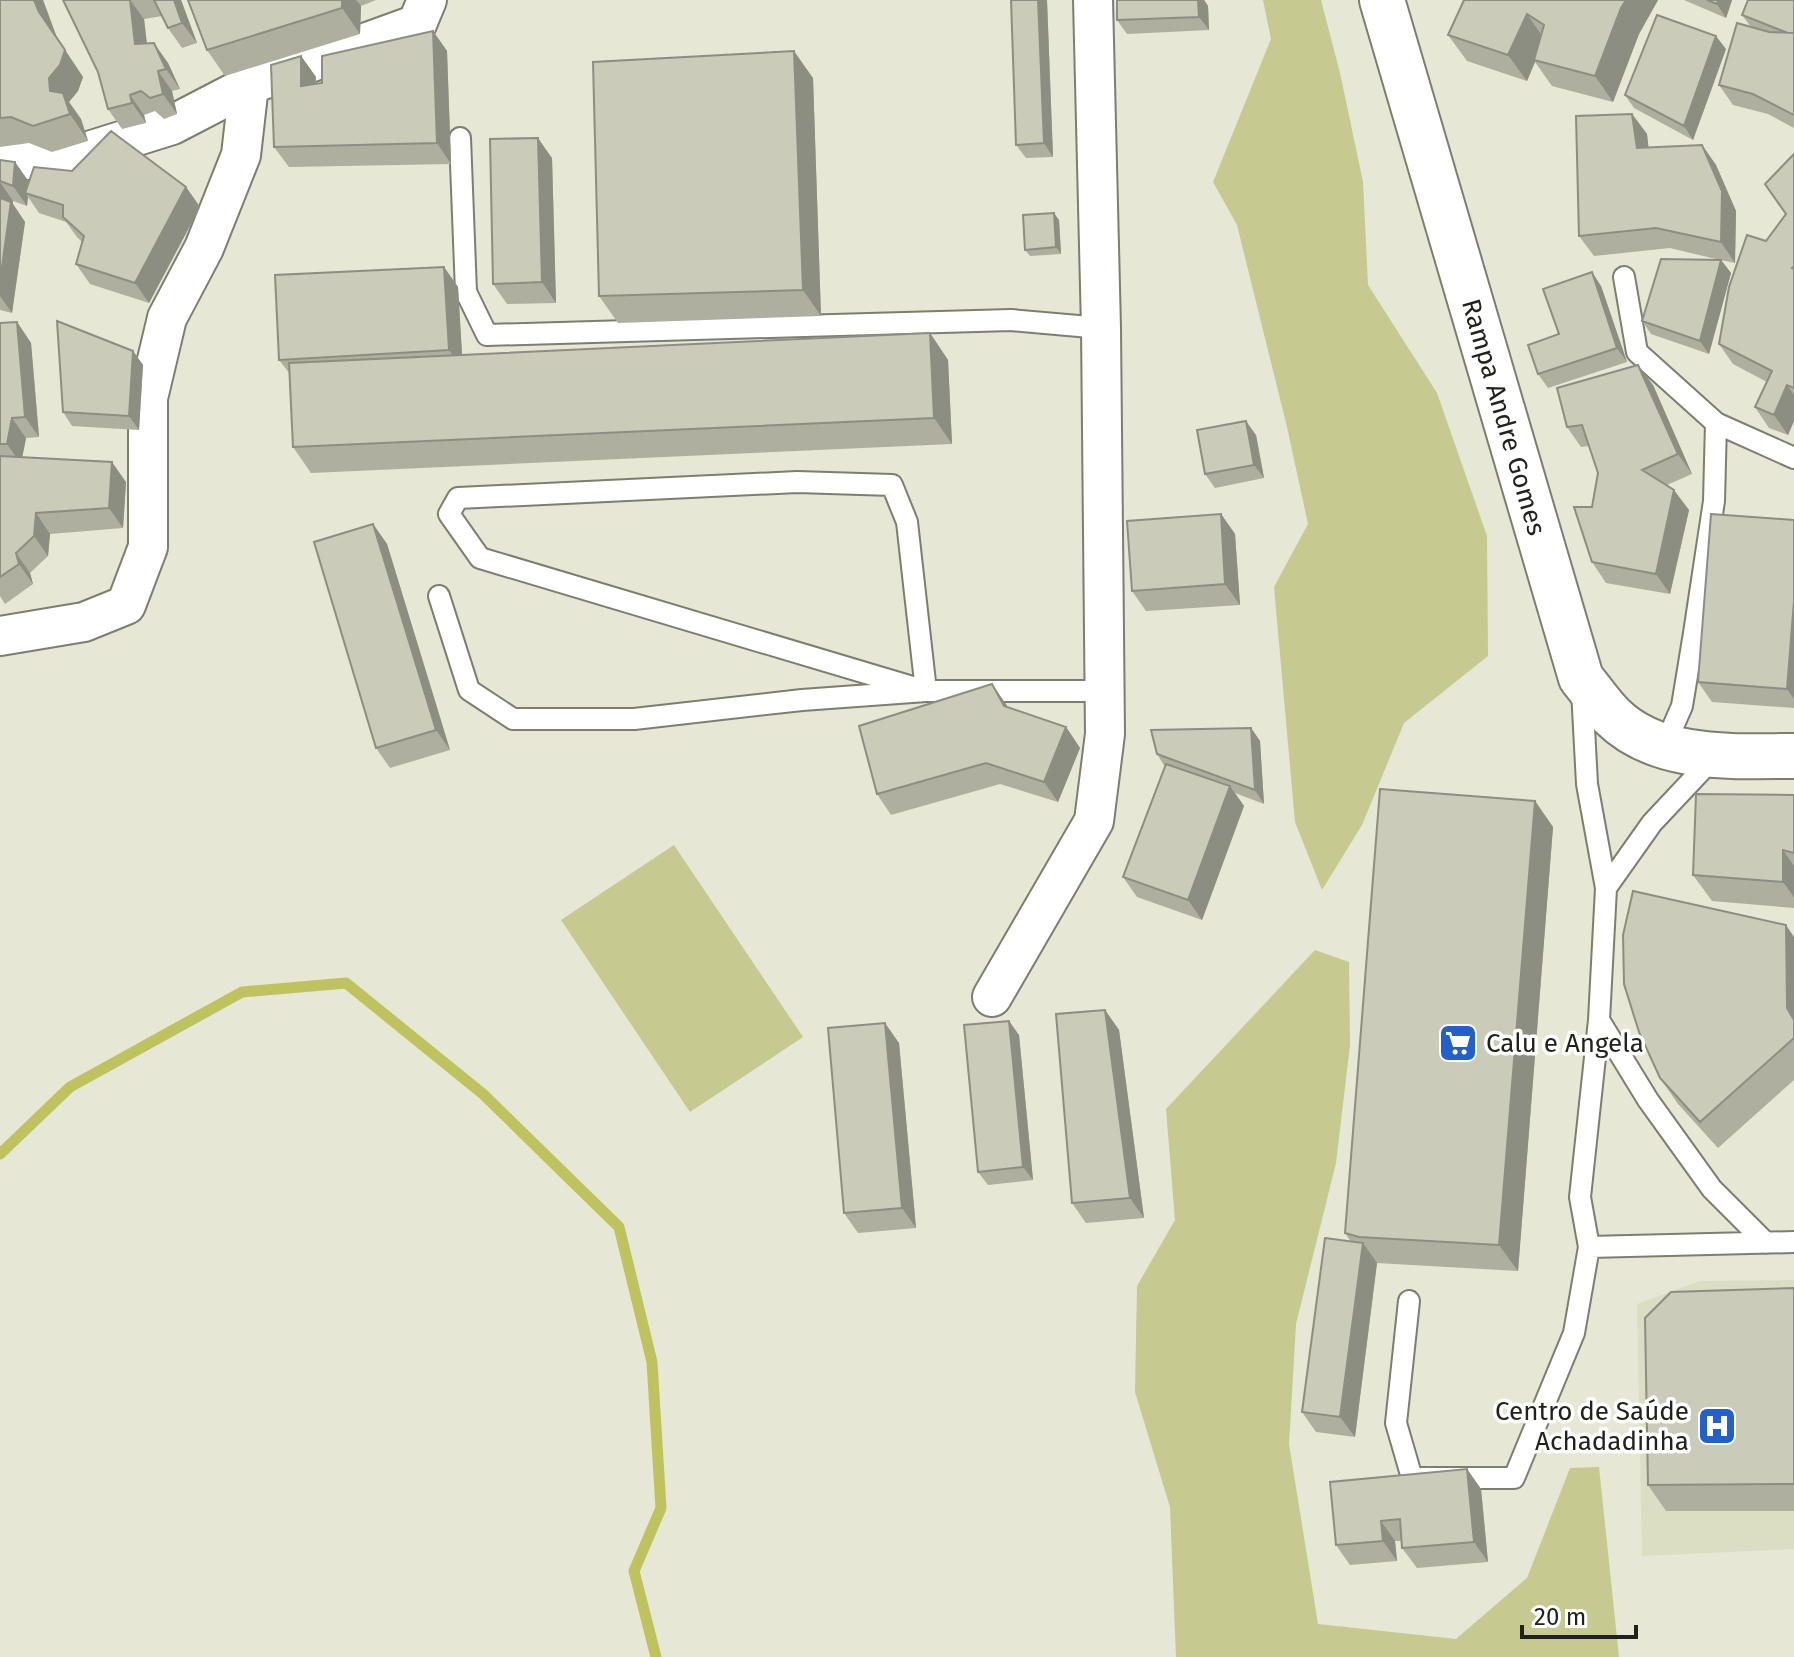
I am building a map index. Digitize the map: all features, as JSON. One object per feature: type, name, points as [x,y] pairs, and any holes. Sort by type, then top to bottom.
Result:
[{"type":"street","points":[[0,159],[57,161],[172,125],[249,85],[417,24],[427,0]]},
{"type":"street","points":[[992,997],[1094,821],[1105,734],[1101,328],[1093,0]]},
{"type":"street","name":"Rampa Andre Gomes","points":[[1382,0],[1581,678],[1612,716],[1639,737],[1716,756],[1794,756]]},
{"type":"street","points":[[0,636],[84,622],[126,605],[148,547],[148,398],[167,318],[204,248],[241,155],[249,85]]},
{"type":"lane","points":[[460,138],[466,292],[487,335],[1011,320],[1101,328]]},
{"type":"lane","points":[[1624,277],[1637,352],[1716,423],[1794,458]]},
{"type":"lane","points":[[1665,745],[1682,706],[1694,633],[1714,501],[1716,423]]},
{"type":"lane","points":[[797,482],[892,485],[907,522],[926,691],[480,558],[449,514],[458,498],[797,482]]},
{"type":"lane","points":[[439,596],[469,690],[513,719],[634,719],[802,700],[926,691],[1104,691]]},
{"type":"lane","points":[[1409,1301],[1396,1423],[1412,1478],[1514,1478],[1574,1333],[1589,1247],[1580,1197],[1599,1020],[1606,888],[1587,784],[1581,678]]},
{"type":"lane","points":[[1606,888],[1652,823],[1716,756]]},
{"type":"lane","points":[[1599,1020],[1648,1100],[1712,1189],[1766,1243]]},
{"type":"lane","points":[[1589,1247],[1794,1242]]},
{"type":"shaded area","name":"Centro de Saúde Achadadinha","points":[[1794,1280],[1794,1549],[1642,1556],[1637,1304],[1700,1281]]},
{"type":"green space","points":[[1263,0],[1321,0],[1363,182],[1368,285],[1437,393],[1487,536],[1488,656],[1404,723],[1362,825],[1322,890],[1295,822],[1274,587],[1308,524],[1237,225],[1213,182],[1271,39]]},
{"type":"green space","points":[[674,845],[803,1037],[690,1112],[561,920]]},
{"type":"green space","points":[[1315,950],[1349,962],[1350,1045],[1336,1163],[1296,1324],[1289,1444],[1318,1624],[1456,1639],[1527,1578],[1570,1468],[1599,1467],[1619,1657],[1176,1657],[1170,1507],[1135,1392],[1137,1286],[1175,1220],[1166,1109]]},
{"type":"building","points":[[0,0],[34,0],[65,50],[60,65],[49,78],[50,91],[63,93],[70,114],[33,126],[11,117],[0,118]]},
{"type":"building","points":[[63,0],[130,0],[135,44],[154,43],[166,69],[158,71],[163,94],[150,98],[141,91],[130,95],[132,103],[108,109],[98,72]]},
{"type":"building","points":[[154,0],[174,0],[182,23],[168,28]]},
{"type":"building","points":[[188,0],[342,0],[342,8],[207,50]]},
{"type":"building","points":[[1011,0],[1038,0],[1044,143],[1016,145]]},
{"type":"building","points":[[1117,0],[1198,0],[1199,17],[1117,20]]},
{"type":"building","points":[[1464,0],[1626,0],[1595,76],[1534,60],[1544,25],[1527,14],[1508,55],[1448,35]]},
{"type":"building","points":[[1748,0],[1794,0],[1794,33],[1742,15]]},
{"type":"building","points":[[1657,15],[1716,36],[1684,126],[1625,95]]},
{"type":"building","points":[[1737,23],[1769,32],[1794,33],[1794,115],[1753,94],[1719,85]]},
{"type":"building","points":[[433,31],[437,143],[274,147],[271,65],[301,56],[301,86],[322,83],[322,56]]},
{"type":"building","points":[[794,51],[803,290],[599,296],[593,62]]},
{"type":"building","points":[[1632,114],[1637,148],[1702,145],[1722,191],[1721,242],[1656,228],[1579,236],[1576,116]]},
{"type":"building","points":[[111,131],[186,187],[135,283],[76,264],[84,236],[63,217],[63,205],[25,193],[34,167],[72,171]]},
{"type":"building","points":[[538,138],[542,282],[493,284],[490,139]]},
{"type":"building","points":[[1794,154],[1794,388],[1787,385],[1774,415],[1755,407],[1772,371],[1719,344],[1729,287],[1747,235],[1766,241],[1786,214],[1765,184]]},
{"type":"building","points":[[0,160],[15,162],[13,186],[0,181]]},
{"type":"building","points":[[0,198],[11,202],[0,281]]},
{"type":"building","points":[[1054,213],[1056,247],[1025,250],[1023,215]]},
{"type":"building","points":[[1661,259],[1721,260],[1700,341],[1642,321]]},
{"type":"building","points":[[444,267],[449,350],[279,360],[275,275]]},
{"type":"building","points":[[1592,272],[1617,348],[1538,374],[1528,345],[1559,334],[1543,289]]},
{"type":"building","points":[[57,321],[133,351],[129,416],[63,412]]},
{"type":"building","points":[[17,322],[25,417],[12,418],[7,444],[0,444],[0,323]]},
{"type":"building","points":[[930,333],[934,418],[293,447],[289,363]]},
{"type":"building","points":[[1638,365],[1678,454],[1642,470],[1674,490],[1656,574],[1592,562],[1574,507],[1592,507],[1598,473],[1582,425],[1567,427],[1557,388]]},
{"type":"building","points":[[1246,421],[1254,465],[1205,474],[1197,430]]},
{"type":"building","points":[[0,456],[112,462],[109,508],[36,513],[34,536],[16,553],[19,564],[0,577]]},
{"type":"building","points":[[1221,514],[1225,584],[1132,591],[1127,521]]},
{"type":"building","points":[[1711,514],[1794,520],[1794,601],[1787,689],[1698,682]]},
{"type":"building","points":[[373,524],[436,730],[376,748],[314,542]]},
{"type":"building","points":[[992,684],[1004,706],[1066,727],[1044,782],[986,763],[877,794],[859,726]]},
{"type":"building","points":[[1251,728],[1255,790],[1157,754],[1151,730]]},
{"type":"building","points":[[1166,764],[1230,786],[1188,900],[1123,877]]},
{"type":"building","name":"Calu e Angela","points":[[1380,789],[1535,801],[1499,1245],[1359,1237],[1345,1233]]},
{"type":"building","points":[[1696,794],[1794,795],[1794,853],[1783,850],[1783,882],[1693,875]]},
{"type":"building","points":[[1633,891],[1786,925],[1787,1008],[1794,1020],[1794,1038],[1700,1122],[1660,1078],[1639,1032],[1624,984],[1623,935]]},
{"type":"building","points":[[1105,1010],[1130,1198],[1072,1203],[1056,1014]]},
{"type":"building","points":[[1009,1021],[1023,1167],[978,1172],[964,1025]]},
{"type":"building","points":[[885,1023],[902,1208],[844,1213],[828,1028]]},
{"type":"building","points":[[1325,1238],[1363,1243],[1340,1417],[1302,1412]]},
{"type":"building","name":"Centro de Saúde Achadadinha","points":[[1794,1288],[1794,1484],[1648,1485],[1645,1318],[1671,1292]]},
{"type":"building","points":[[1467,1469],[1474,1542],[1402,1548],[1400,1519],[1381,1521],[1383,1541],[1336,1545],[1330,1482]]},
{"type":"waterway","points":[[0,1154],[70,1087],[242,992],[346,983],[483,1094],[619,1227],[652,1362],[661,1508],[634,1571],[656,1657]]},
{"type":"place","name":"Calu e Angela","points":[[1458,1043]]},
{"type":"place","name":"Centro de Saúde Achadadinha","points":[[1717,1426]]}]
